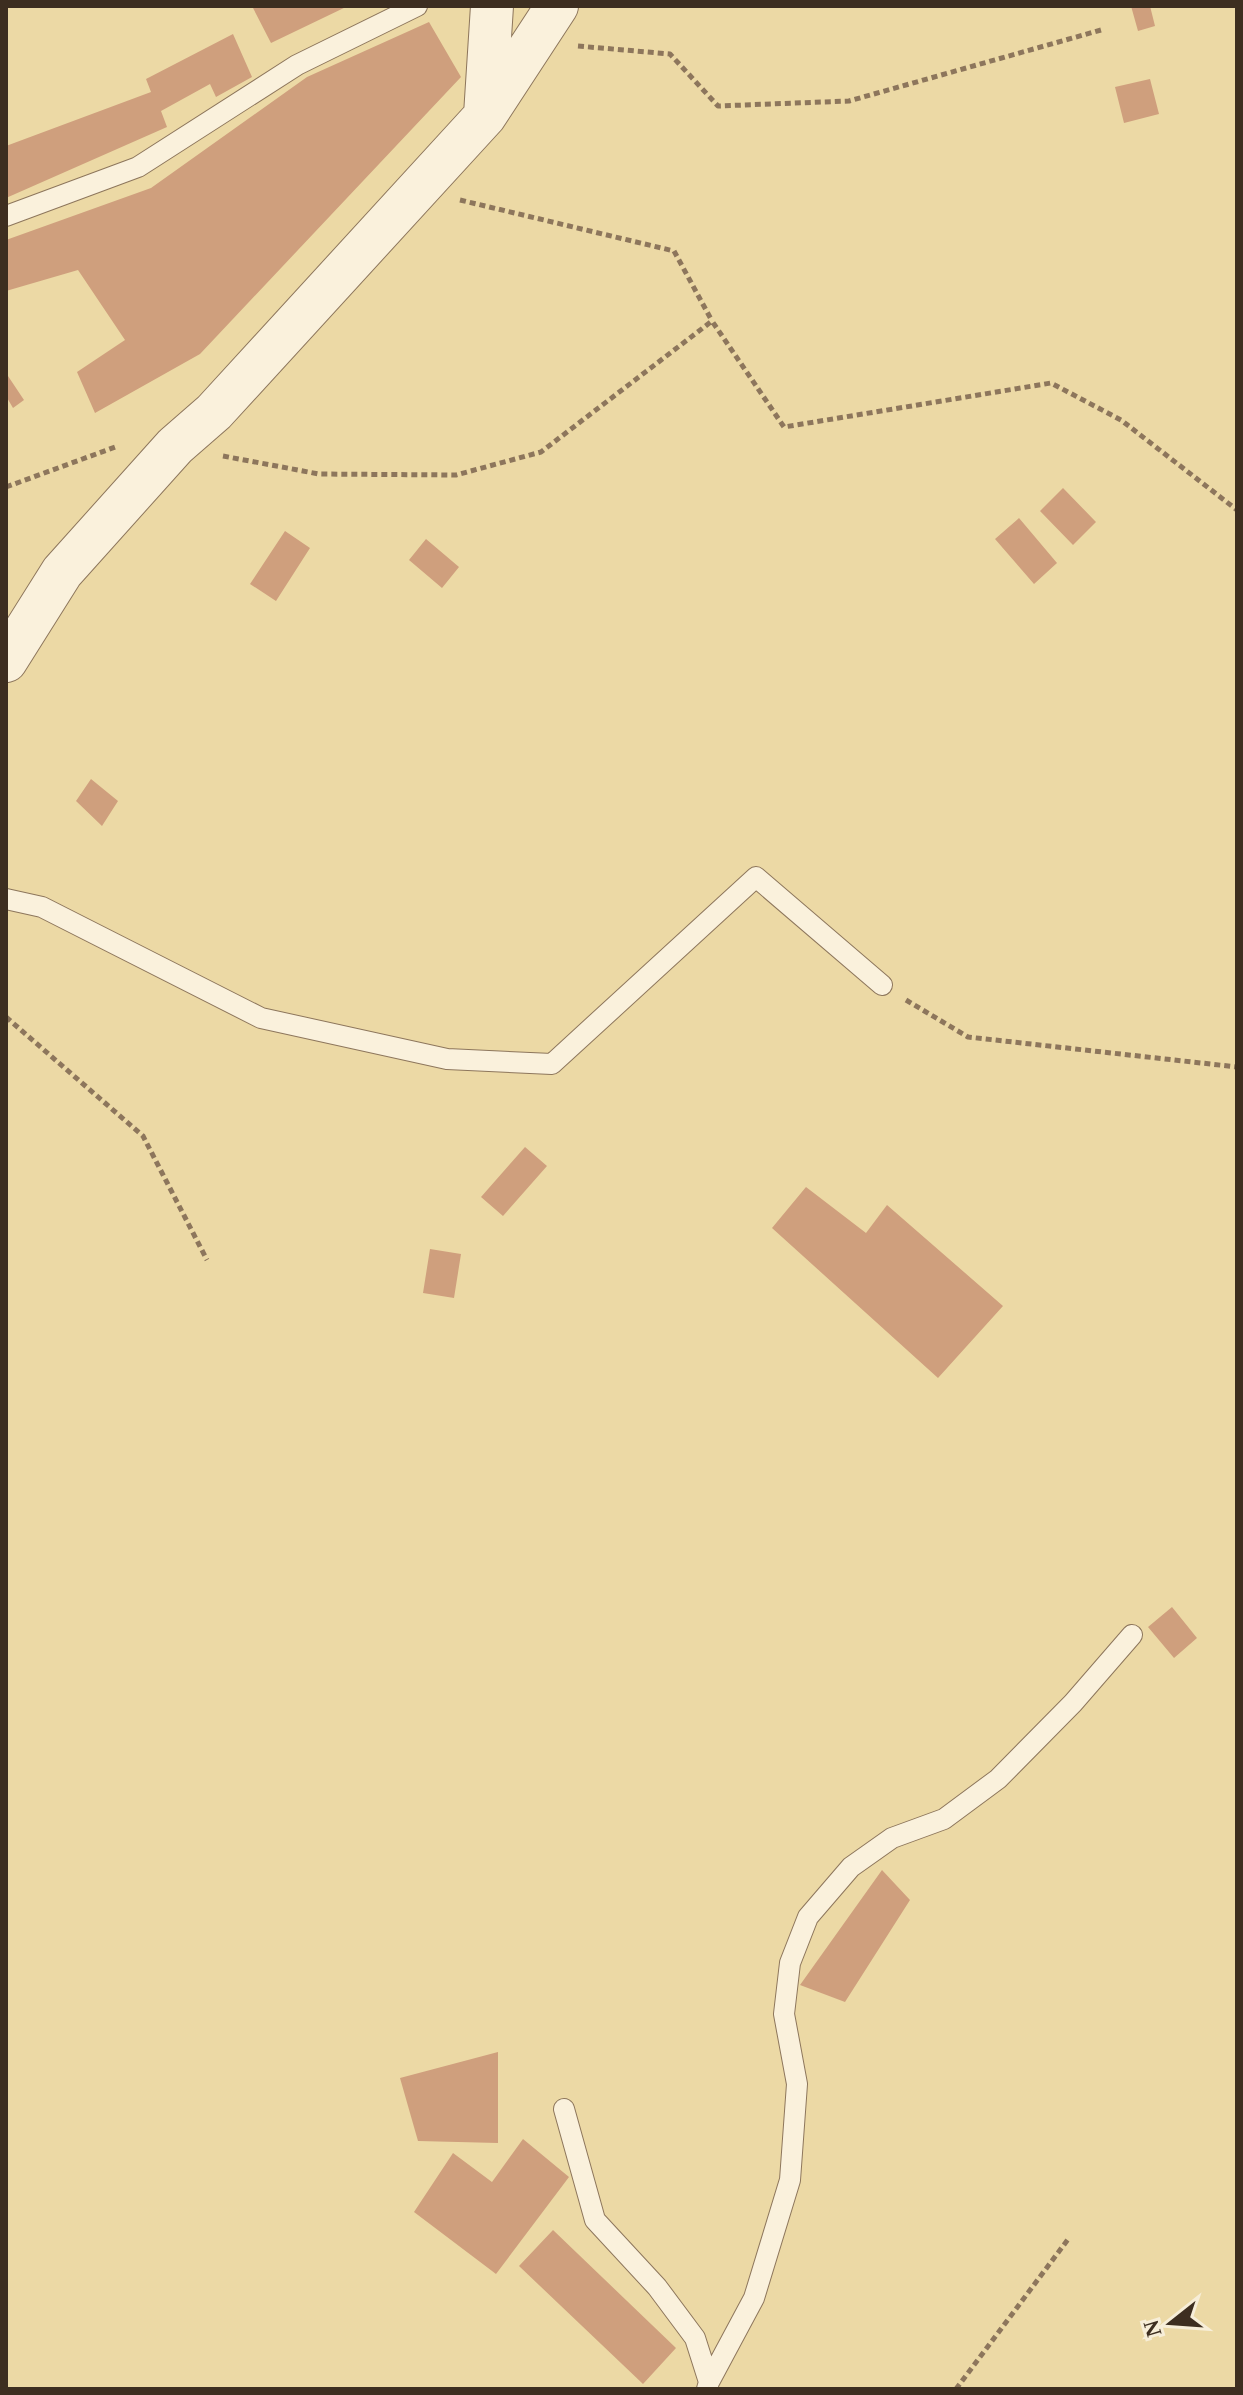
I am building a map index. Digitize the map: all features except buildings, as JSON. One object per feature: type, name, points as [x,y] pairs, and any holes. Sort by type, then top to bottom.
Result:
[{"type":"street","points":[[485,116],[492,6]]},
{"type":"street","points":[[6,661],[62,572],[175,446],[214,412],[485,116],[557,6]]},
{"type":"lane","points":[[6,216],[138,167],[297,65],[417,6]]},
{"type":"lane","points":[[6,899],[42,907],[261,1018],[447,1059],[552,1064],[756,877],[882,985]]},
{"type":"lane","points":[[708,2386],[754,2298],[790,2180],[797,2084],[784,2014],[790,1963],[808,1917],[851,1867],[892,1838],[944,1819],[998,1779],[1073,1703],[1132,1635]]},
{"type":"lane","points":[[564,2109],[595,2220],[657,2287],[695,2338],[708,2386]]},
{"type":"path","points":[[533,42],[670,54],[718,106],[849,101],[1101,30]]},
{"type":"path","points":[[419,190],[674,251],[712,321],[784,427],[1051,383],[1121,420],[1237,510]]},
{"type":"path","points":[[175,446],[319,474],[456,475],[541,452],[712,321]]},
{"type":"path","points":[[6,487],[125,444]]},
{"type":"path","points":[[882,985],[968,1037],[1237,1067]]},
{"type":"path","points":[[6,1017],[143,1136],[207,1260]]},
{"type":"path","points":[[956,2389],[1069,2238]]},
{"type":"sand","points":[[6,6],[1237,6],[1237,2389],[6,2389]]}]
